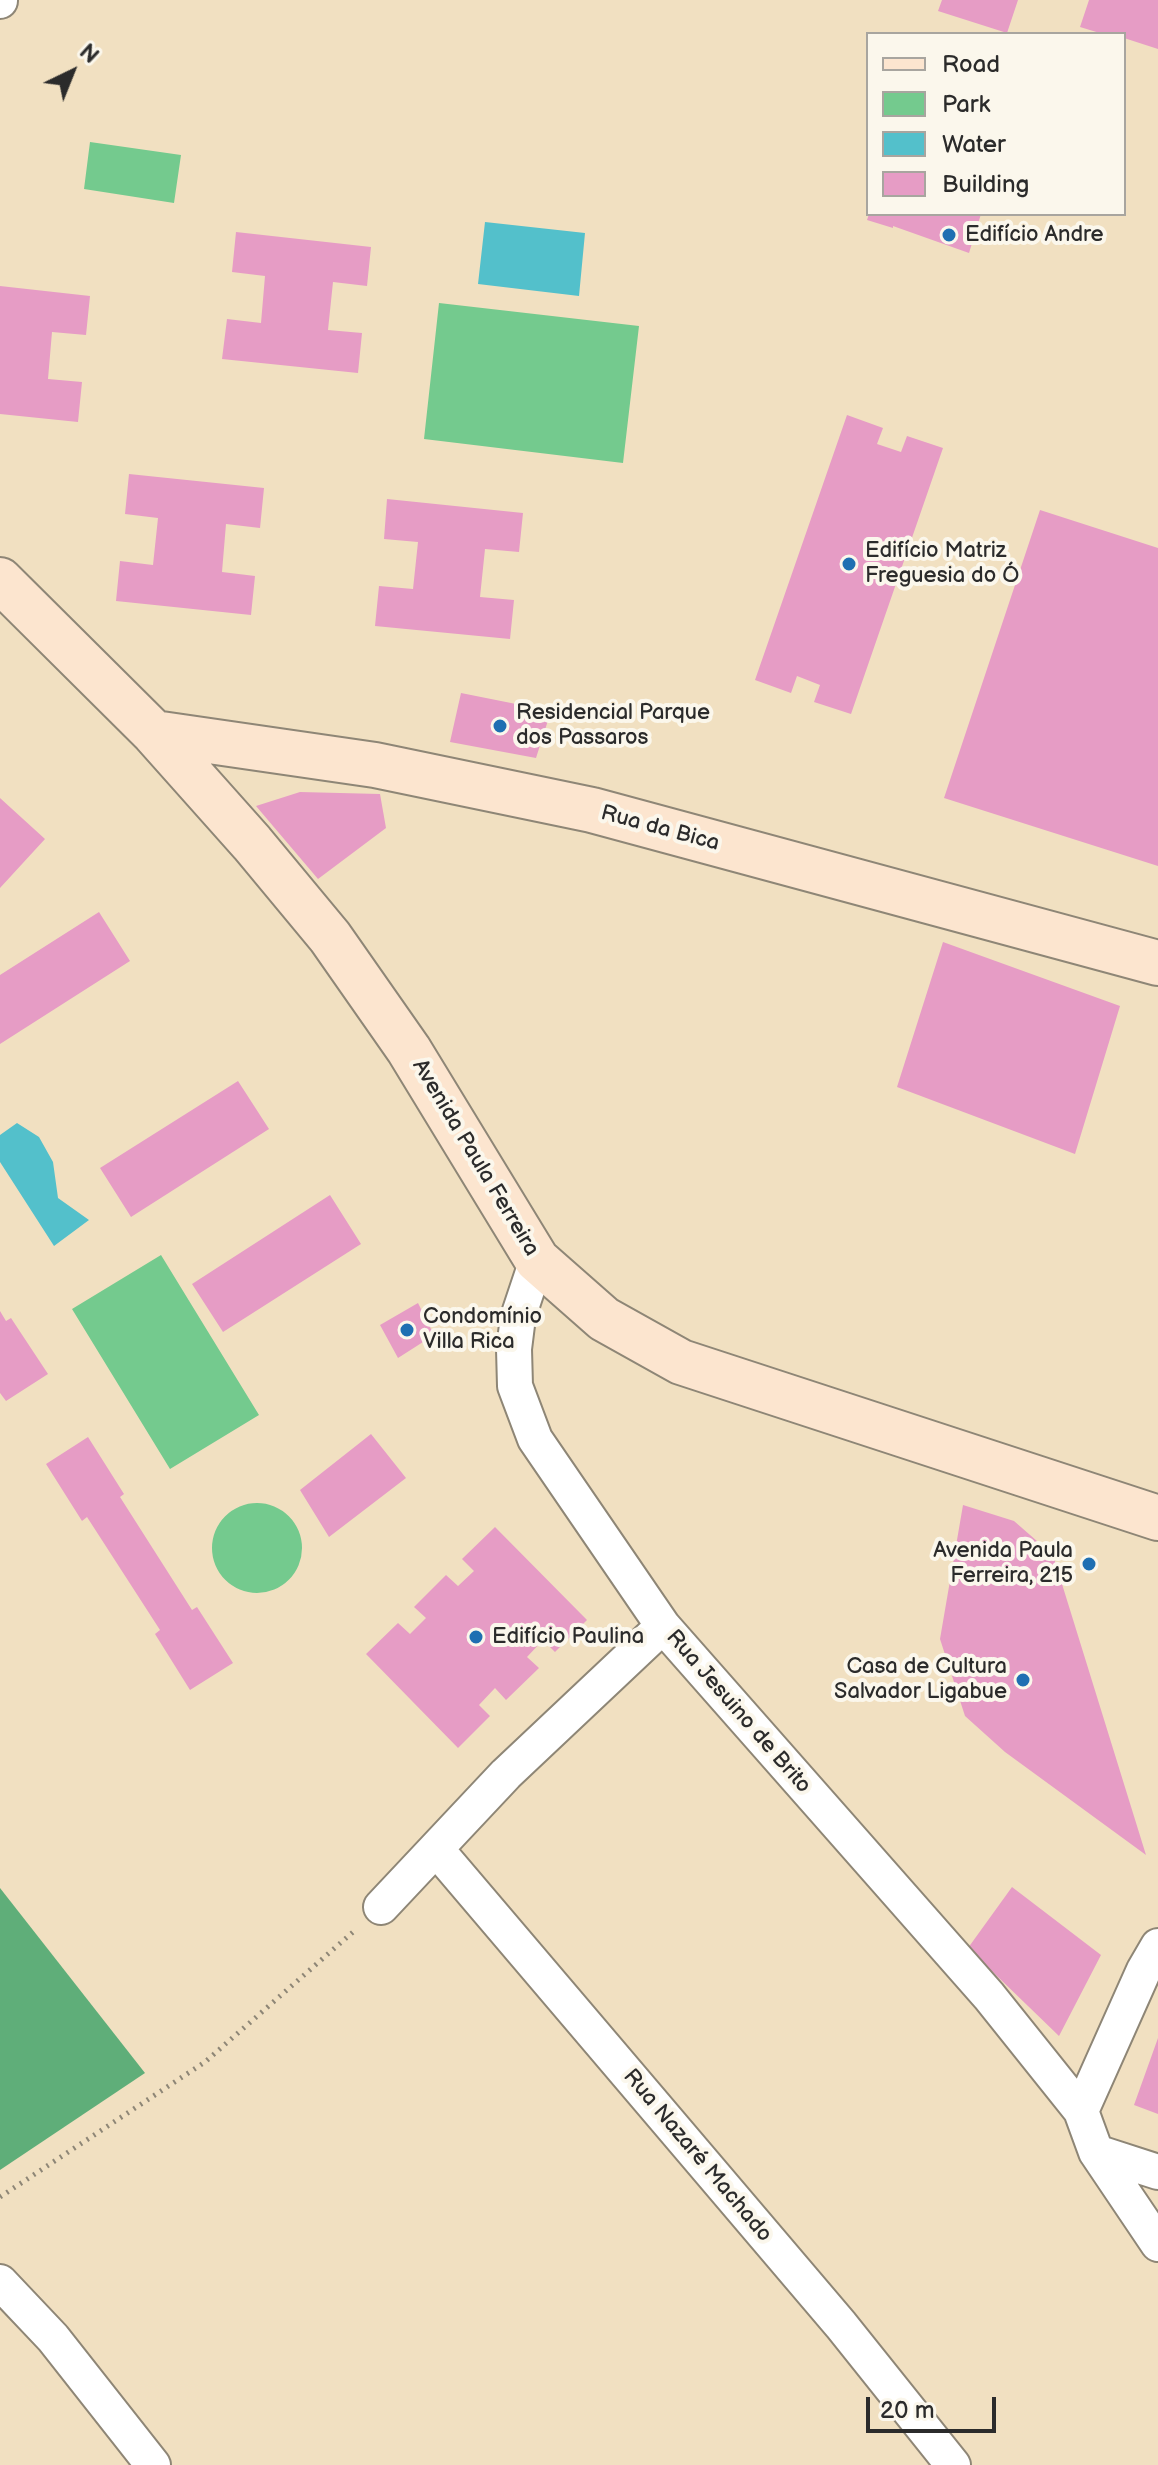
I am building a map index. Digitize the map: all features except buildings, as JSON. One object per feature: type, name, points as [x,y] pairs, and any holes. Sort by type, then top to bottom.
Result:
[{"type":"street","name":"Avenida Paula Ferreira","points":[[0,580],[154,733],[330,937],[409,1050],[537,1260],[604,1319],[681,1362],[1158,1518]]},
{"type":"street","name":"Rua da Bica","points":[[154,733],[375,765],[592,810],[1158,963]]},
{"type":"street","name":"Rua Jesuino de Brito","points":[[537,1260],[518,1317],[514,1349],[515,1386],[535,1439],[663,1626],[989,1996],[1081,2111],[1096,2152],[1158,2244]]},
{"type":"street","points":[[381,1907],[506,1774],[663,1626]]},
{"type":"street","name":"Rua Nazaré Machado","points":[[437,1850],[831,2313],[953,2465]]},
{"type":"street","points":[[1081,2111],[1144,1970],[1158,1946]]},
{"type":"street","points":[[1096,2152],[1158,2172]]},
{"type":"street","points":[[0,2282],[53,2338],[153,2465]]},
{"type":"path","points":[[0,2197],[205,2062],[381,1907]]},
{"type":"green space","points":[[90,142],[181,155],[174,203],[84,189]]},
{"type":"green space","points":[[439,303],[639,326],[623,463],[424,439]]},
{"type":"green space","points":[[161,1255],[259,1415],[170,1469],[72,1309]]},
{"type":"green space","points":[[257,1503],[274,1507],[289,1516],[298,1531],[302,1548],[298,1565],[289,1580],[274,1589],[257,1593],[240,1589],[225,1580],[216,1565],[212,1548],[216,1531],[225,1516],[240,1507]]},
{"type":"green space","points":[[0,1888],[145,2073],[0,2170]]},
{"type":"water","points":[[485,222],[585,233],[579,296],[478,284]]},
{"type":"water","points":[[17,1123],[39,1137],[53,1162],[58,1198],[89,1220],[54,1246],[0,1162],[0,1135]]},
{"type":"place","name":"Edifício Andre","points":[[949,235]]},
{"type":"place","name":"Edifício Matriz Freguesia do Ó","points":[[849,564]]},
{"type":"place","name":"Residencial Parque dos Passaros","points":[[500,726]]},
{"type":"place","name":"Condomínio Villa Rica","points":[[407,1330]]},
{"type":"place","name":"Avenida Paula Ferreira, 215","points":[[1089,1564]]},
{"type":"place","name":"Edifício Paulina","points":[[476,1637]]},
{"type":"place","name":"Casa de Cultura Salvador Ligabue","points":[[1023,1680]]}]
